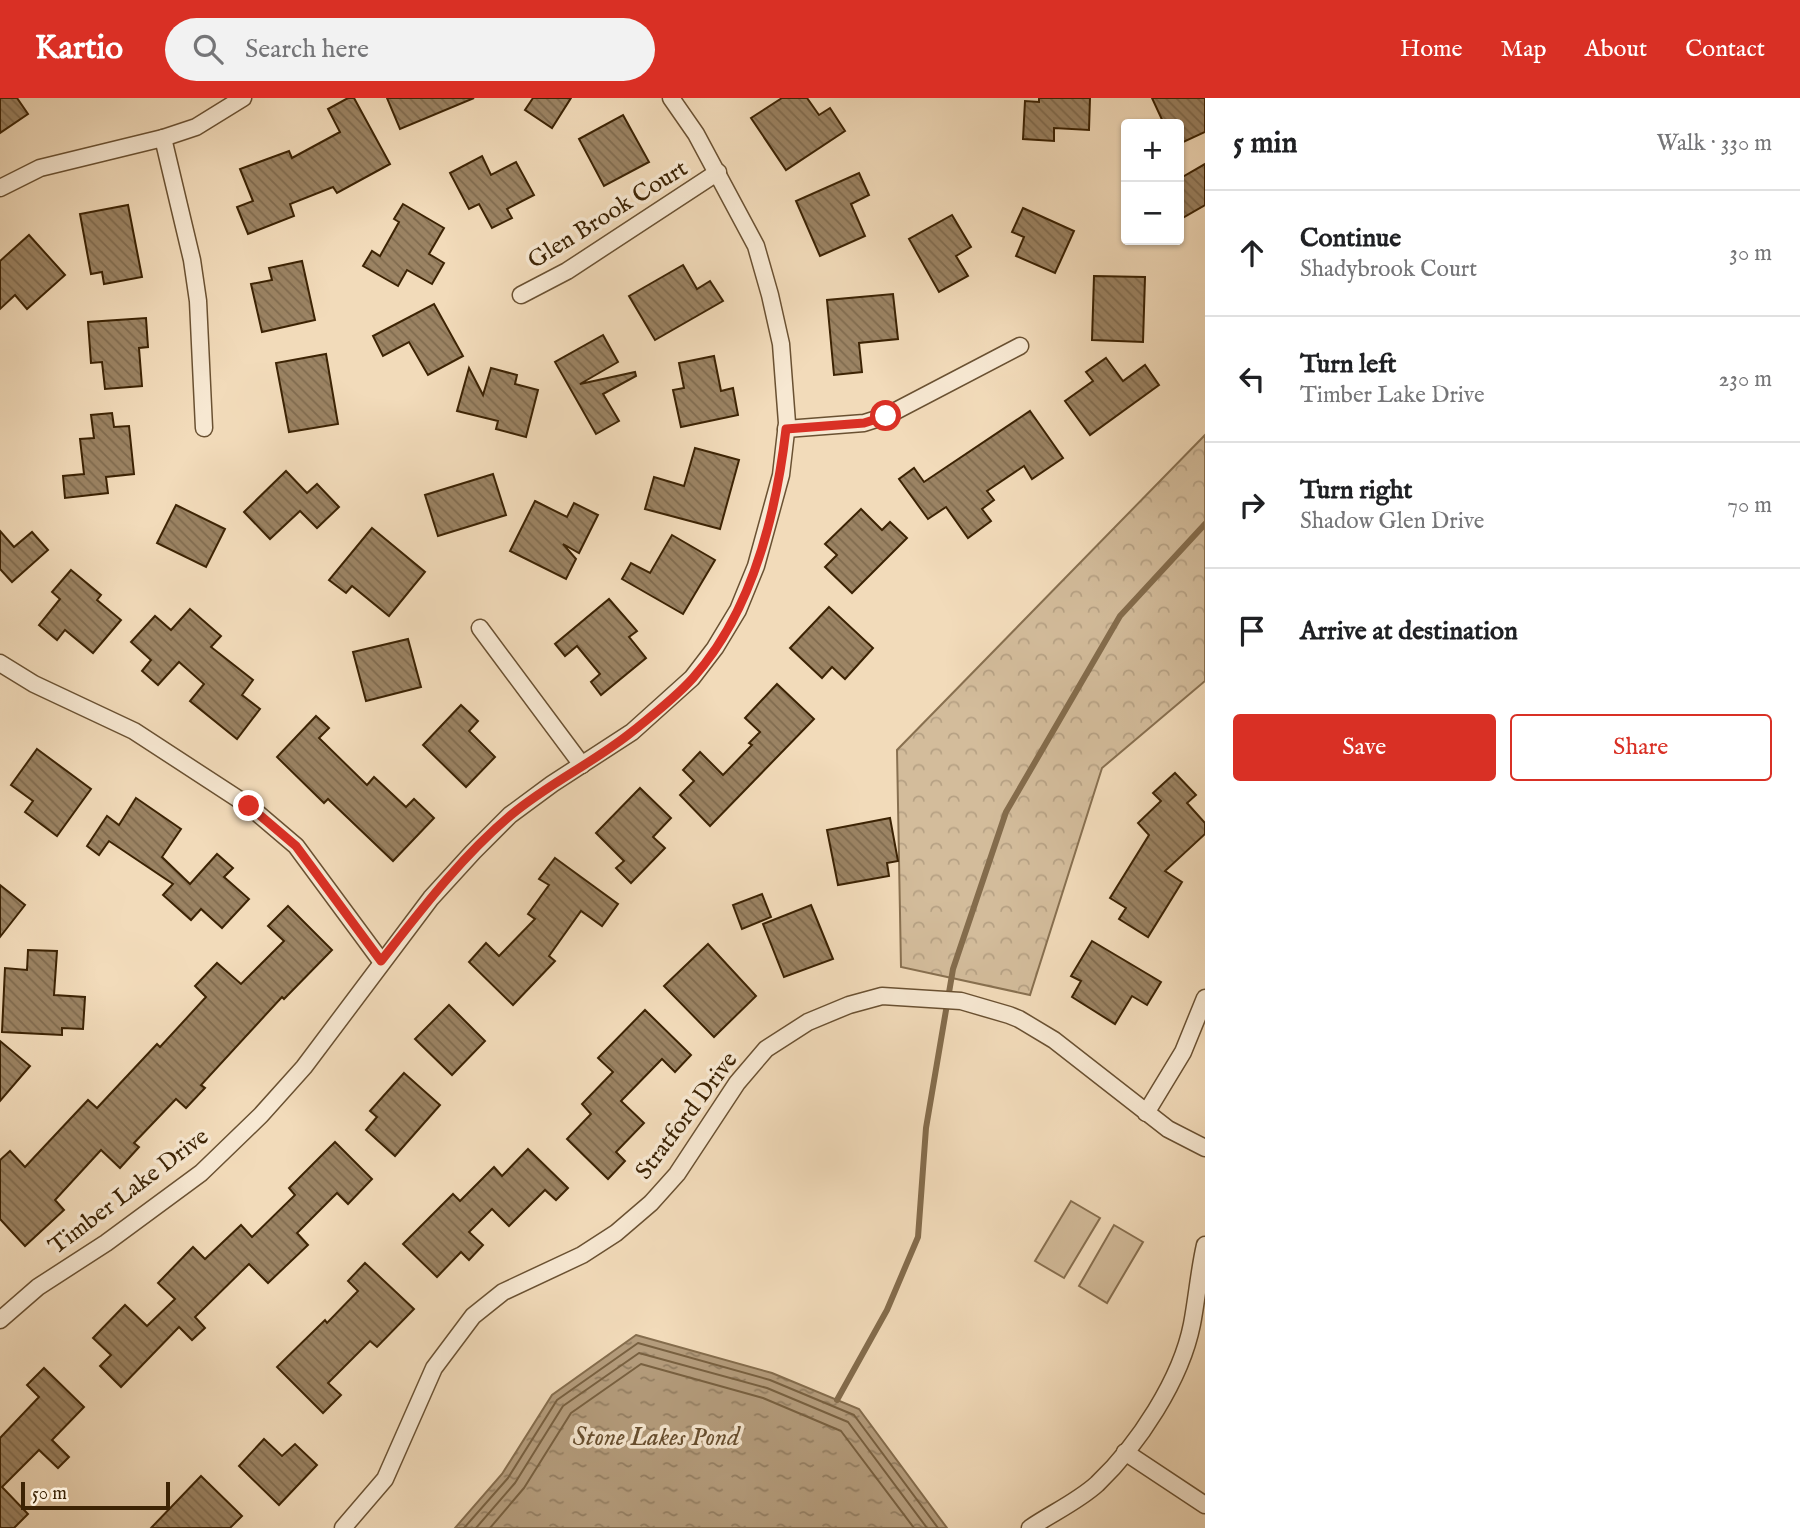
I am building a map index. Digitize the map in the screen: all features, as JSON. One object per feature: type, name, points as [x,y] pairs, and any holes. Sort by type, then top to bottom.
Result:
[{"type":"street","points":[[0,188],[40,168],[163,138],[196,127],[243,98]]},
{"type":"street","name":"Timber Lake Drive","points":[[2,1312],[106,1243],[201,1172],[261,1115],[304,1067],[430,898],[482,842],[510,815],[552,784],[632,732],[692,678],[715,648],[738,610],[756,566],[781,475],[786,429],[781,344],[771,295],[756,246],[718,172],[671,98]]},
{"type":"street","points":[[163,138],[192,260],[198,301],[204,428]]},
{"type":"street","name":"Glen Brook Court","points":[[521,295],[567,271],[718,172]]},
{"type":"street","points":[[786,429],[864,423],[886,416],[1020,346]]},
{"type":"street","points":[[480,628],[582,765]]},
{"type":"street","points":[[0,663],[34,684],[134,731],[249,806],[296,846],[381,961]]},
{"type":"street","name":"Stratford Drive","points":[[342,1528],[385,1479],[434,1368],[473,1316],[503,1292],[582,1255],[616,1233],[651,1203],[677,1174],[737,1083],[766,1049],[808,1022],[849,1005],[882,996],[961,1001],[1019,1019],[1054,1040],[1168,1129],[1205,1148]]},
{"type":"street","points":[[1146,1112],[1183,1052],[1205,998]]},
{"type":"street","points":[[1030,1528],[1072,1503],[1097,1483],[1125,1452],[1155,1411],[1176,1369],[1192,1325],[1205,1245]]},
{"type":"street","points":[[1125,1452],[1205,1506]]},
{"type":"green space","points":[[1205,435],[1205,681],[1102,768],[1030,995],[901,967],[897,750]]},
{"type":"green space","points":[[1071,1201],[1100,1218],[1064,1278],[1035,1261]]},
{"type":"green space","points":[[1114,1225],[1143,1242],[1107,1303],[1079,1286]]},
{"type":"water","name":"Stone Lakes Pond","points":[[636,1335],[772,1373],[859,1409],[947,1528],[455,1528],[502,1474],[552,1395]]},
{"type":"building","points":[[0,98],[17,98],[28,114],[0,133]]},
{"type":"building","points":[[348,98],[354,98],[390,164],[337,193],[333,187],[290,204],[294,216],[248,234],[237,207],[253,201],[240,169],[289,151],[292,158],[340,132],[328,109]]},
{"type":"building","points":[[387,98],[474,98],[400,129]]},
{"type":"building","points":[[533,98],[571,98],[552,128],[525,110]]},
{"type":"building","points":[[782,98],[807,98],[819,115],[830,108],[845,131],[786,170],[751,118]]},
{"type":"building","points":[[1039,98],[1090,98],[1089,130],[1054,128],[1054,141],[1023,139],[1025,101],[1039,102]]},
{"type":"building","points":[[1152,98],[1205,98],[1205,132],[1184,142],[1184,119],[1162,119]]},
{"type":"building","points":[[623,115],[649,162],[604,186],[579,139]]},
{"type":"building","points":[[482,156],[491,175],[516,162],[534,195],[507,209],[512,218],[492,228],[479,204],[469,209],[450,173]]},
{"type":"building","points":[[1205,164],[1205,205],[1184,217],[1184,182],[1184,176]]},
{"type":"building","points":[[859,173],[869,195],[851,204],[865,236],[820,256],[796,201]]},
{"type":"building","points":[[403,204],[444,228],[429,254],[444,263],[432,284],[407,270],[398,286],[363,266],[372,251],[380,256],[399,222],[394,219]]},
{"type":"building","points":[[128,205],[142,277],[104,284],[102,272],[91,274],[80,214]]},
{"type":"building","points":[[1023,208],[1074,231],[1055,273],[1016,256],[1024,237],[1012,232]]},
{"type":"building","points":[[952,215],[971,247],[956,256],[968,276],[939,292],[909,239]]},
{"type":"building","points":[[29,235],[65,275],[27,309],[15,295],[0,309],[0,261]]},
{"type":"building","points":[[302,261],[315,320],[262,332],[251,284],[272,280],[269,268]]},
{"type":"building","points":[[683,265],[697,289],[710,281],[723,301],[655,340],[629,296]]},
{"type":"building","points":[[1094,276],[1145,277],[1143,342],[1092,340]]},
{"type":"building","points":[[893,294],[898,339],[859,343],[862,372],[834,375],[827,300]]},
{"type":"building","points":[[434,304],[463,356],[428,375],[409,342],[383,356],[373,336]]},
{"type":"building","points":[[146,318],[148,347],[139,348],[142,386],[105,389],[102,362],[91,363],[88,322]]},
{"type":"building","points":[[603,335],[618,362],[580,384],[635,372],[636,376],[603,394],[619,421],[596,434],[555,362]]},
{"type":"building","points":[[326,354],[338,424],[289,432],[276,363]]},
{"type":"building","points":[[714,356],[721,391],[733,388],[738,415],[681,427],[673,390],[684,388],[679,363]]},
{"type":"building","points":[[1106,358],[1123,381],[1145,365],[1159,385],[1090,435],[1065,401],[1093,381],[1086,372]]},
{"type":"building","points":[[469,368],[483,395],[491,368],[517,375],[515,384],[538,390],[526,437],[496,429],[498,421],[457,411]]},
{"type":"building","points":[[1030,411],[1063,458],[1032,479],[1024,466],[987,491],[994,500],[982,509],[991,521],[968,538],[946,507],[928,519],[899,479],[914,468],[924,482]]},
{"type":"building","points":[[112,413],[114,427],[129,426],[134,474],[106,477],[108,493],[65,498],[63,476],[84,474],[80,439],[94,438],[91,415]]},
{"type":"building","points":[[695,448],[739,460],[720,529],[645,509],[654,477],[684,486]]},
{"type":"building","points":[[286,471],[307,493],[317,484],[339,507],[317,528],[300,511],[270,539],[244,512]]},
{"type":"building","points":[[493,474],[506,515],[438,536],[425,495]]},
{"type":"building","points":[[535,501],[567,517],[574,503],[598,515],[579,553],[563,544],[576,559],[566,579],[510,551]]},
{"type":"building","points":[[176,505],[225,529],[206,567],[157,543]]},
{"type":"building","points":[[861,509],[882,530],[890,522],[907,538],[852,593],[825,567],[837,555],[825,544]]},
{"type":"building","points":[[372,528],[425,572],[389,616],[352,586],[346,593],[329,580]]},
{"type":"building","points":[[0,531],[14,547],[32,532],[48,550],[12,582],[0,569]]},
{"type":"building","points":[[672,535],[715,560],[683,614],[622,579],[631,563],[650,573]]},
{"type":"building","points":[[71,570],[101,595],[97,600],[121,620],[93,653],[65,630],[57,640],[39,625],[60,599],[52,592]]},
{"type":"building","points":[[609,599],[637,631],[629,637],[646,658],[601,695],[591,682],[600,674],[577,646],[565,656],[555,644]]},
{"type":"building","points":[[829,607],[873,648],[845,679],[832,667],[822,678],[790,648]]},
{"type":"building","points":[[190,609],[221,636],[211,647],[253,680],[242,695],[260,709],[237,739],[190,701],[204,684],[179,662],[158,685],[142,671],[151,660],[131,642],[155,616],[171,630]]},
{"type":"building","points":[[408,639],[421,687],[366,701],[353,652]]},
{"type":"building","points":[[777,684],[814,719],[710,826],[680,795],[694,781],[683,770],[700,752],[723,775],[752,745],[749,743],[760,732],[745,718]]},
{"type":"building","points":[[461,705],[478,721],[469,731],[495,757],[466,787],[423,745]]},
{"type":"building","points":[[316,716],[329,728],[319,738],[367,785],[374,777],[406,807],[414,799],[434,818],[393,861],[328,799],[324,803],[277,757]]},
{"type":"building","points":[[37,749],[91,789],[57,836],[25,812],[33,801],[11,785]]},
{"type":"building","points":[[1175,773],[1196,795],[1187,803],[1205,823],[1205,834],[1165,871],[1182,882],[1148,937],[1119,919],[1126,908],[1110,898],[1149,835],[1138,823],[1161,801],[1153,793]]},
{"type":"building","points":[[640,788],[671,818],[653,837],[665,848],[631,883],[616,868],[624,861],[596,833]]},
{"type":"building","points":[[136,798],[181,829],[162,857],[190,884],[217,854],[233,868],[224,877],[249,899],[222,928],[201,909],[191,920],[163,895],[173,884],[109,841],[99,855],[87,846],[107,816],[119,825]]},
{"type":"building","points":[[890,818],[898,861],[887,863],[889,876],[838,885],[827,830]]},
{"type":"building","points":[[555,858],[618,904],[602,926],[581,911],[549,956],[555,961],[513,1005],[469,962],[486,943],[499,956],[535,919],[528,914],[549,885],[539,879]]},
{"type":"building","points":[[0,885],[25,905],[0,937]]},
{"type":"building","points":[[762,894],[771,917],[742,929],[733,905]]},
{"type":"building","points":[[811,905],[833,959],[784,977],[763,924]]},
{"type":"building","points":[[288,906],[332,950],[284,999],[282,997],[201,1085],[205,1088],[186,1108],[176,1099],[134,1143],[139,1147],[120,1168],[101,1150],[55,1200],[64,1210],[25,1246],[0,1219],[0,1160],[10,1151],[25,1167],[88,1100],[97,1108],[157,1044],[160,1047],[206,997],[195,986],[217,963],[241,984],[284,941],[268,926]]},
{"type":"building","points":[[1092,941],[1161,982],[1147,1005],[1132,996],[1115,1024],[1072,997],[1081,981],[1071,976]]},
{"type":"building","points":[[708,944],[756,996],[714,1037],[664,986]]},
{"type":"building","points":[[28,950],[57,951],[54,995],[85,997],[83,1029],[62,1028],[62,1035],[2,1032],[5,968],[27,970]]},
{"type":"building","points":[[449,1005],[485,1041],[452,1075],[415,1039]]},
{"type":"building","points":[[645,1010],[691,1055],[675,1072],[662,1059],[621,1101],[644,1123],[616,1152],[625,1161],[608,1179],[567,1139],[591,1114],[582,1104],[613,1072],[598,1058]]},
{"type":"building","points":[[0,1041],[30,1066],[0,1101]]},
{"type":"building","points":[[404,1073],[440,1105],[395,1156],[366,1130],[377,1117],[370,1111]]},
{"type":"building","points":[[335,1142],[372,1179],[348,1204],[337,1193],[297,1233],[308,1245],[268,1283],[249,1264],[195,1317],[205,1328],[192,1340],[179,1327],[121,1387],[100,1366],[111,1355],[93,1338],[125,1305],[147,1326],[175,1299],[158,1283],[193,1247],[205,1259],[241,1225],[252,1237],[295,1195],[289,1188]]},
{"type":"building","points":[[528,1149],[568,1188],[556,1200],[545,1190],[509,1226],[492,1209],[469,1232],[483,1245],[469,1260],[461,1252],[437,1277],[403,1244],[453,1194],[460,1201],[494,1167],[502,1176]]},
{"type":"building","points":[[365,1263],[414,1309],[377,1347],[370,1341],[328,1383],[341,1395],[323,1413],[277,1367],[325,1320],[327,1323],[358,1291],[348,1281]]},
{"type":"building","points":[[44,1368],[84,1407],[52,1440],[69,1457],[58,1468],[39,1450],[2,1487],[28,1514],[14,1528],[0,1528],[0,1438],[39,1397],[27,1385]]},
{"type":"building","points":[[264,1439],[282,1456],[295,1444],[317,1465],[279,1505],[239,1466]]},
{"type":"building","points":[[201,1476],[242,1516],[230,1528],[151,1528]]},
{"type":"waterway","points":[[837,1400],[887,1310],[918,1237],[926,1128],[953,969],[1006,812],[1120,616],[1205,524]]},
{"type":"route","points":[[249,806],[296,846],[381,961],[430,898],[510,815],[632,732],[692,678],[715,648],[738,610],[756,566],[781,475],[786,429],[864,423],[886,416]]}]
